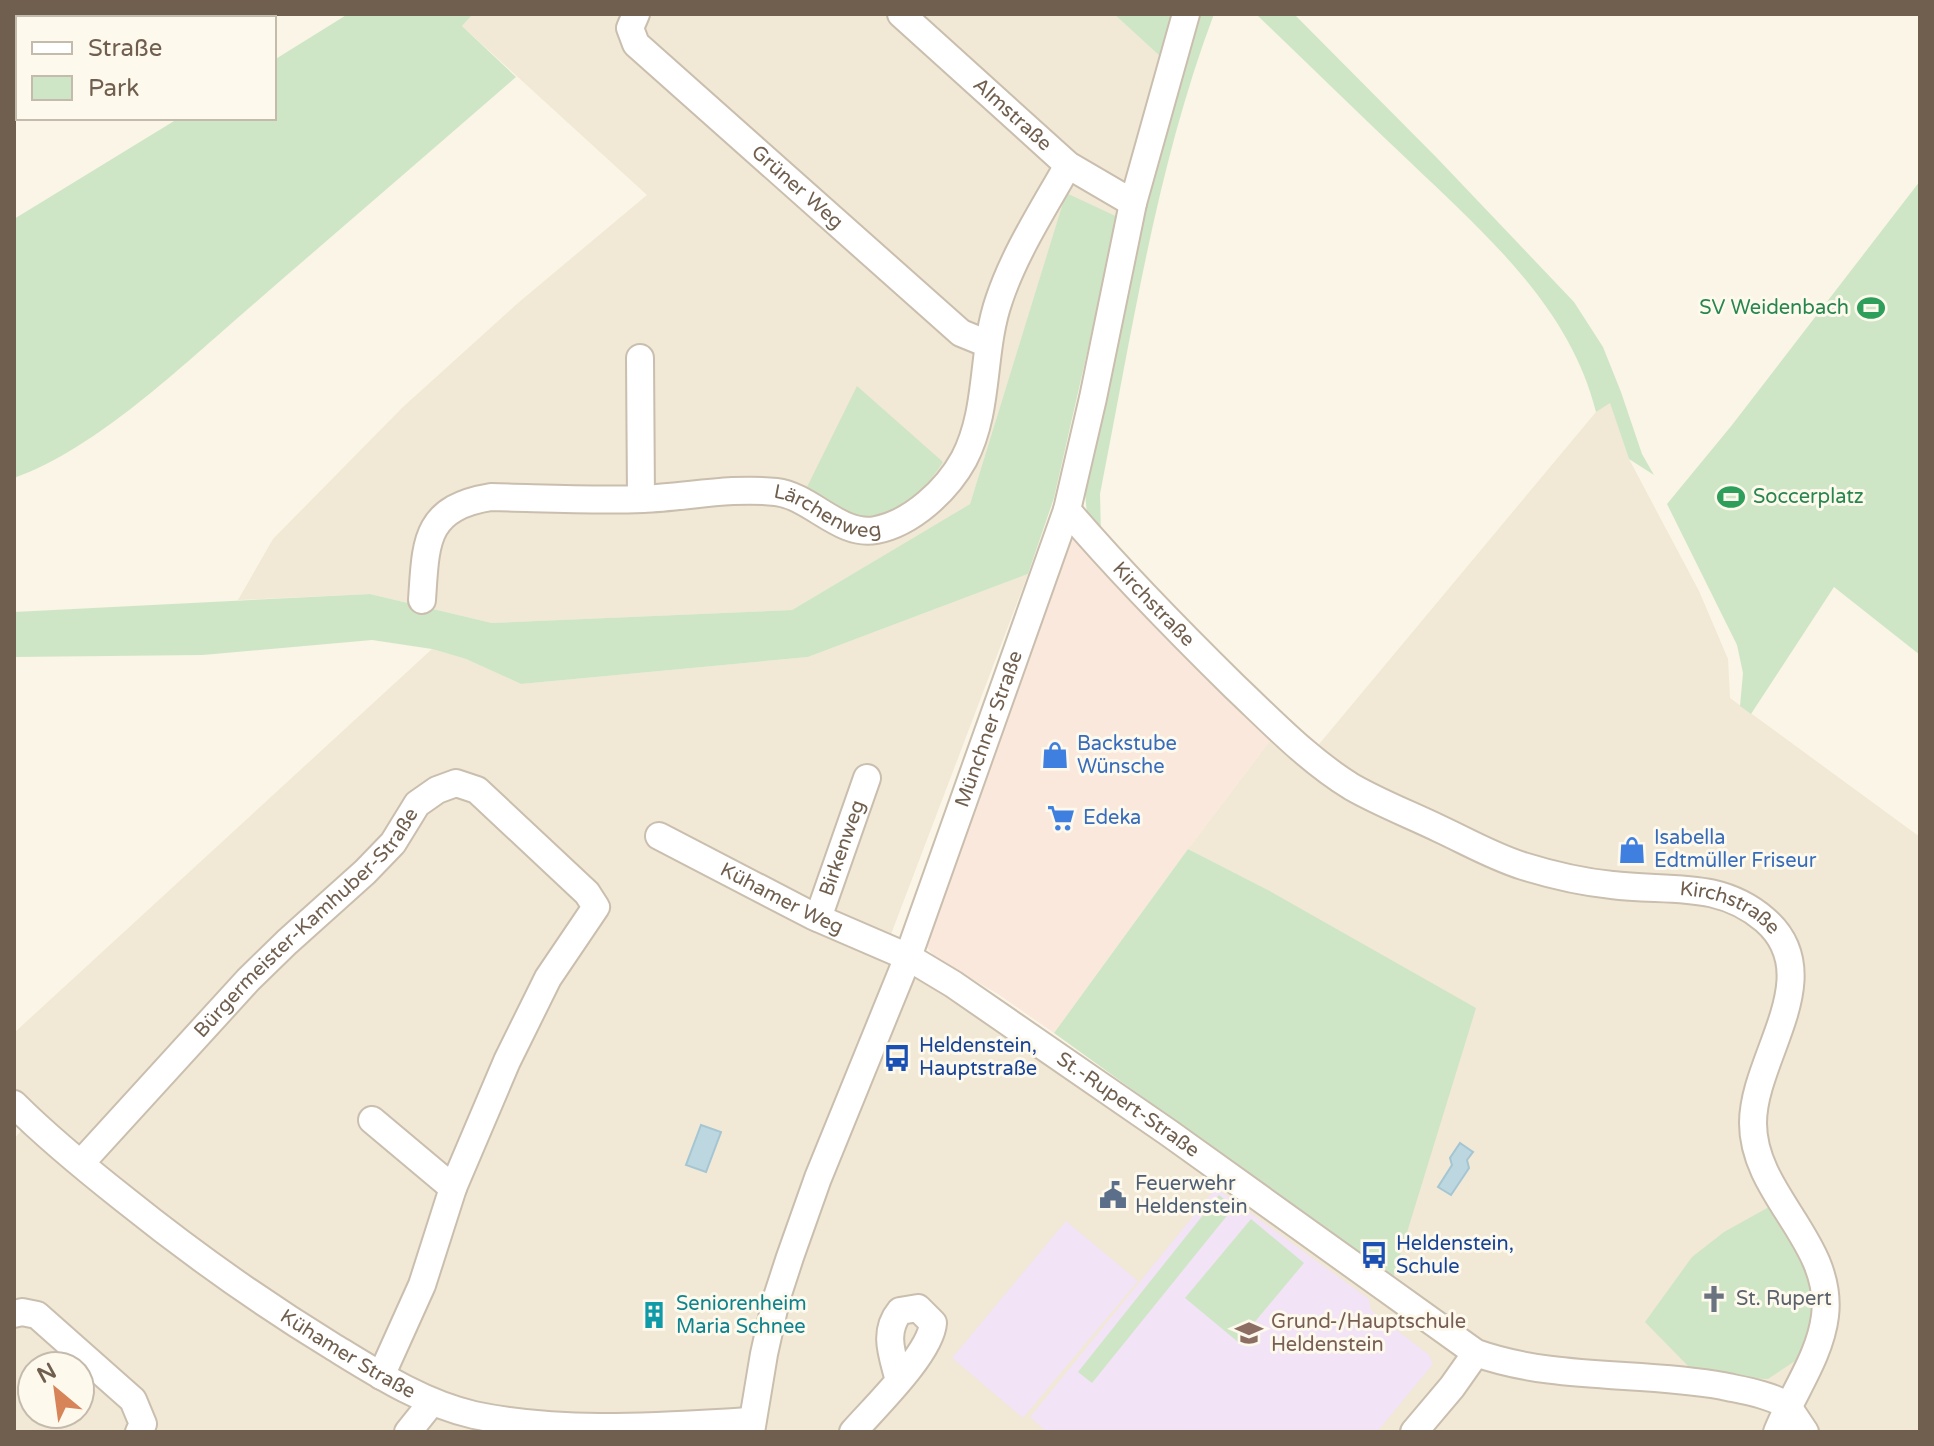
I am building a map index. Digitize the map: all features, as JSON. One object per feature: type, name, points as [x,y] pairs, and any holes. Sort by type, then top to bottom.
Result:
[{"type":"street","name":"Grüner Weg","points":[[636,14],[630,28],[636,44],[961,333],[988,344]]},
{"type":"street","name":"Almstraße","points":[[901,14],[1068,165],[1133,203]]},
{"type":"street","name":"Münchner Straße","points":[[752,1427],[776,1300],[790,1257],[818,1178],[908,957],[1067,510],[1133,203],[1186,14]]},
{"type":"street","name":"Lärchenweg","points":[[422,600],[429,533],[439,519],[453,508],[491,497],[641,499],[752,490],[780,492],[803,499],[857,530],[873,531],[888,527],[909,516],[948,484],[964,460],[982,409],[988,344],[998,300],[1015,261],[1068,165]]},
{"type":"street","points":[[640,358],[641,499]]},
{"type":"street","name":"Kirchstraße","points":[[1067,510],[1180,634],[1285,735],[1354,788],[1520,865],[1582,881],[1645,889],[1708,891],[1745,906],[1776,932],[1789,956],[1792,981],[1782,1020],[1760,1080],[1753,1123],[1756,1147],[1765,1174],[1812,1254],[1825,1297],[1822,1334],[1777,1432]]},
{"type":"street","name":"Birkenweg","points":[[818,918],[867,778]]},
{"type":"street","name":"Bürgermeister-Kamhuber-Straße","points":[[81,1163],[248,980],[393,843],[417,804],[437,790],[456,783],[477,790],[587,893],[596,907],[548,978],[530,1012],[453,1188],[422,1285],[381,1376]]},
{"type":"street","name":"Kühamer Weg","points":[[659,836],[818,918],[908,957]]},
{"type":"street","name":"St.-Rupert-Straße","points":[[908,957],[953,984],[1169,1133],[1476,1353],[1506,1364],[1536,1369],[1687,1380],[1768,1395],[1787,1405]]},
{"type":"street","name":"Kühamer Straße","points":[[14,1104],[154,1223],[279,1314],[381,1376],[432,1402],[472,1414],[576,1426],[752,1427]]},
{"type":"street","points":[[372,1120],[453,1188]]},
{"type":"street","points":[[14,1314],[37,1315],[133,1400],[143,1424],[139,1432]]},
{"type":"street","points":[[1414,1432],[1476,1353]]},
{"type":"street","points":[[853,1432],[899,1381]]},
{"type":"street","points":[[408,1432],[432,1402]]},
{"type":"street","points":[[1787,1405],[1805,1432]]},
{"type":"shaded area","points":[[473,14],[1114,14],[1162,58],[1118,217],[1066,194],[970,504],[792,610],[492,623],[370,594],[238,600],[273,539],[403,407],[518,303],[647,195],[462,26]]},
{"type":"shaded area","points":[[1610,402],[1629,459],[1699,591],[1728,659],[1730,698],[1920,837],[1920,1432],[14,1432],[14,1139],[37,1112],[14,1088],[14,1033],[432,649],[466,659],[521,684],[808,657],[1028,574],[885,950],[1385,1303],[1268,890],[1188,849],[1276,733],[1305,761],[1596,412]]},
{"type":"shaded area","points":[[1074,536],[1276,733],[1054,1033],[998,994],[934,957],[927,947],[928,930],[1069,540]]},
{"type":"shaded area","name":"Grund-/Hauptschule Heldenstein","points":[[1216,1188],[1369,1299],[1371,1310],[1429,1355],[1433,1364],[1377,1432],[1193,1432],[1190,1429],[1187,1432],[1047,1432],[1030,1417]]},
{"type":"shaded area","points":[[1066,1221],[1138,1281],[1023,1418],[952,1358]]},
{"type":"green space","points":[[348,14],[473,14],[462,26],[516,77],[138,404],[76,447],[14,478],[14,219],[176,120],[276,120],[276,59]]},
{"type":"green space","points":[[1114,14],[1175,14],[1162,58]]},
{"type":"green space","points":[[1198,14],[1214,14],[1176,131],[1147,251],[1100,494],[1101,536],[1087,514],[1085,493],[1134,250]]},
{"type":"green space","points":[[1256,14],[1294,14],[1574,302],[1603,347],[1642,454],[1654,475],[1629,459],[1610,403],[1596,412],[1584,374],[1567,339],[1521,275],[1467,217]]},
{"type":"green space","name":"SV Weidenbach","points":[[1920,181],[1920,655],[1834,587],[1751,714],[1740,706],[1743,673],[1737,645],[1667,504],[1732,425]]},
{"type":"green space","points":[[1066,193],[1118,217],[1054,498],[1028,574],[808,657],[521,684],[466,659],[432,649],[372,640],[203,655],[14,657],[14,612],[370,594],[492,623],[792,610],[970,504]]},
{"type":"green space","points":[[857,386],[943,462],[908,503],[873,521],[847,515],[807,487]]},
{"type":"green space","points":[[1188,849],[1268,890],[1476,1008],[1393,1278],[1054,1033]]},
{"type":"green space","points":[[1219,1195],[1234,1207],[1092,1383],[1078,1372]]},
{"type":"green space","points":[[1769,1207],[1815,1289],[1810,1335],[1798,1359],[1768,1379],[1730,1378],[1690,1368],[1645,1322],[1692,1257],[1724,1232]]},
{"type":"green space","points":[[1251,1219],[1304,1263],[1238,1342],[1185,1298]]},
{"type":"water","points":[[701,1125],[721,1132],[706,1172],[686,1165]]},
{"type":"water","points":[[1460,1143],[1473,1152],[1467,1160],[1469,1168],[1451,1195],[1438,1187],[1452,1165],[1450,1158]]},
{"type":"place","name":"SV Weidenbach","points":[[1871,308]]},
{"type":"place","name":"Soccerplatz","points":[[1731,497]]},
{"type":"place","name":"Backstube Wünsche","points":[[1055,755]]},
{"type":"place","name":"Edeka","points":[[1061,818]]},
{"type":"place","name":"Isabella Edtmüller Friseur","points":[[1632,850]]},
{"type":"place","name":"Heldenstein, Hauptstraße","points":[[897,1058]]},
{"type":"place","name":"Feuerwehr Heldenstein","points":[[1113,1195]]},
{"type":"place","name":"Heldenstein, Schule","points":[[1374,1255]]},
{"type":"place","name":"St. Rupert","points":[[1714,1299]]},
{"type":"place","name":"Seniorenheim Maria Schnee","points":[[654,1315]]},
{"type":"place","name":"Grund-/Hauptschule Heldenstein","points":[[1249,1333]]}]
